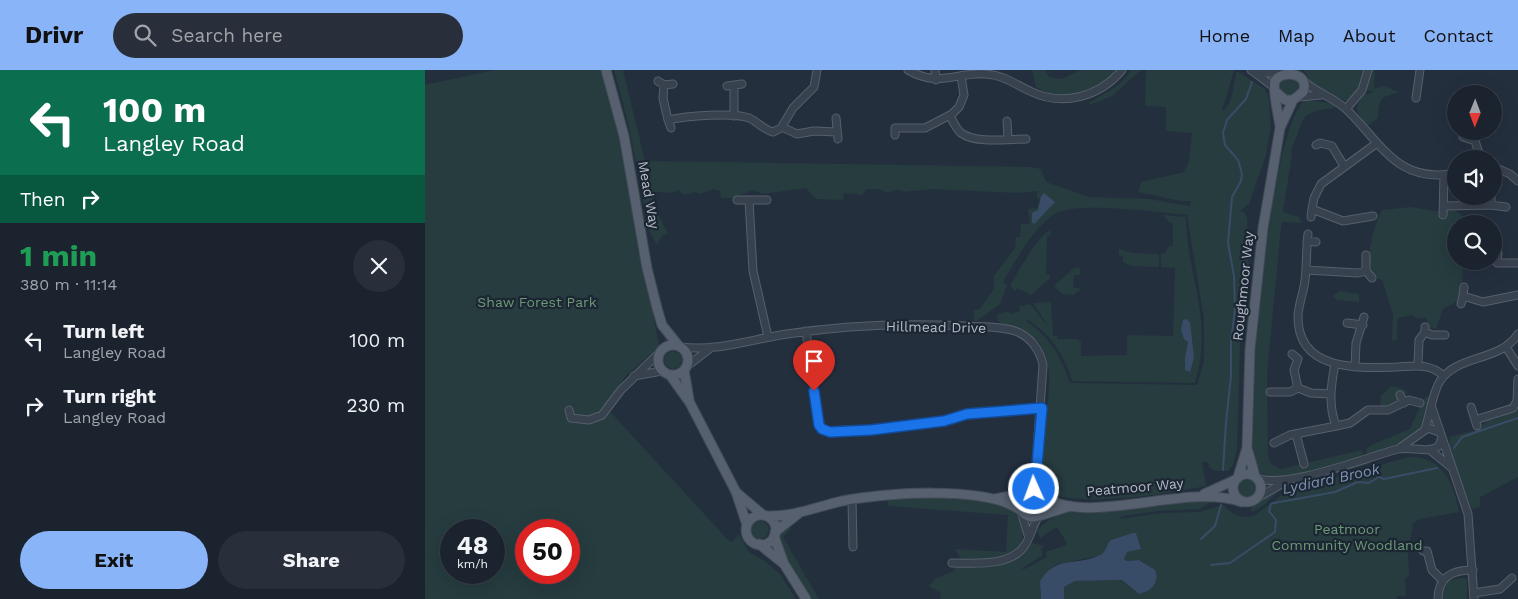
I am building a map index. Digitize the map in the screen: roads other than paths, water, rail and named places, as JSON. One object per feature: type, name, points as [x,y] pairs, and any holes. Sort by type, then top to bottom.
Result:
[{"type":"main road","name":"Mead Way","points":[[606,70],[624,136],[647,268],[662,325],[661,351]]},
{"type":"main road","points":[[1283,71],[1293,70],[1302,75]]},
{"type":"main road","name":"Roughmoor Way","points":[[1280,128],[1275,90],[1276,78],[1283,71]]},
{"type":"main road","name":"Roughmoor Way","points":[[1238,478],[1247,448],[1255,293],[1265,209],[1280,128],[1296,98],[1304,88],[1302,75]]},
{"type":"main road","points":[[1275,90],[1285,100],[1296,98]]},
{"type":"main road","name":"Mead Way","points":[[662,325],[679,346]]},
{"type":"main road","points":[[690,403],[685,368],[688,358],[679,346],[669,345],[661,351],[657,362],[690,403],[736,492],[747,525],[748,537],[784,564]]},
{"type":"main road","points":[[666,372],[685,368]]},
{"type":"main road","name":"Roughmoor Way","points":[[1247,448],[1256,477]]},
{"type":"main road","points":[[1247,474],[1256,477],[1261,489],[1256,499],[1242,502],[1235,496],[1233,491],[1238,478],[1247,474]]},
{"type":"main road","name":"Peatmoor Way","points":[[1201,495],[1238,478]]},
{"type":"main road","points":[[747,525],[752,518],[765,515],[798,514],[851,500],[912,493],[995,499],[1037,490],[1045,496],[1047,507],[1040,516],[1027,517],[1021,511],[995,499]]},
{"type":"main road","points":[[736,492],[773,521],[784,564],[806,599]]},
{"type":"main road","points":[[1021,511],[1019,500],[1025,492]]},
{"type":"main road","name":"Peatmoor Way","points":[[1040,516],[1071,506],[1127,504],[1201,495],[1226,496],[1242,502]]},
{"type":"main road","name":"Peatmoor Way","points":[[1045,496],[1071,506]]},
{"type":"main road","points":[[759,544],[768,542],[798,514]]},
{"type":"street","points":[[673,84],[661,83],[669,124],[686,116],[734,116],[749,118],[770,131],[782,127],[793,108],[813,87],[817,70]]},
{"type":"street","points":[[908,70],[924,78],[936,80],[977,74],[994,75],[1038,95],[1065,98],[1084,96],[1102,88],[1123,70]]},
{"type":"street","points":[[935,70],[936,80]]},
{"type":"street","points":[[1346,109],[1362,90],[1368,70]]},
{"type":"street","points":[[1416,98],[1420,70]]},
{"type":"street","points":[[1254,72],[1283,71]]},
{"type":"street","points":[[1254,72],[1275,90]]},
{"type":"street","points":[[1302,75],[1321,96],[1346,109],[1401,166],[1425,173],[1447,174]]},
{"type":"street","points":[[895,135],[895,128],[925,128],[950,116],[959,107],[964,94],[961,76]]},
{"type":"street","points":[[734,116],[730,86],[742,84]]},
{"type":"street","points":[[1296,98],[1321,96]]},
{"type":"street","points":[[950,116],[958,130],[965,135],[980,138],[1026,139]]},
{"type":"street","points":[[782,127],[797,134],[814,131],[837,135],[836,118]]},
{"type":"street","points":[[1007,121],[1008,138]]},
{"type":"street","points":[[1316,145],[1320,143],[1332,146],[1344,166]]},
{"type":"street","points":[[1373,216],[1343,220],[1312,213],[1314,198],[1321,184],[1377,143]]},
{"type":"street","points":[[1502,171],[1517,179]]},
{"type":"street","points":[[1443,215],[1445,206],[1444,175]]},
{"type":"street","points":[[737,200],[767,200]]},
{"type":"street","points":[[749,200],[752,264],[768,337]]},
{"type":"street","points":[[1445,206],[1491,205],[1506,207]]},
{"type":"street","points":[[1317,242],[1307,237],[1306,270],[1298,314],[1300,331],[1310,350],[1322,359],[1335,364],[1355,367],[1431,367],[1444,376]]},
{"type":"street","points":[[1366,255],[1366,271],[1372,278]]},
{"type":"street","points":[[1502,263],[1518,263]]},
{"type":"street","points":[[1306,270],[1358,273],[1366,271]]},
{"type":"street","points":[[1461,304],[1464,287]]},
{"type":"street","points":[[1463,296],[1483,302],[1518,295]]},
{"type":"street","points":[[1347,323],[1364,321],[1357,339],[1355,367]]},
{"type":"street","name":"Hillmead Drive","points":[[679,346],[712,347],[806,331],[908,325],[972,327],[1015,332],[1032,342],[1041,356],[1044,376],[1037,465],[1025,492]]},
{"type":"street","points":[[1418,366],[1419,340],[1425,329],[1432,335],[1445,335]]},
{"type":"street","points":[[806,331],[819,423],[826,431],[877,429],[944,421],[967,414],[1042,408]]},
{"type":"street","points":[[1452,468],[1427,449],[1420,440],[1432,408],[1434,394],[1444,376],[1456,367],[1506,347],[1518,334]]},
{"type":"street","name":"Hillmead Drive","points":[[685,368],[712,347]]},
{"type":"street","points":[[1506,347],[1518,366]]},
{"type":"street","points":[[569,410],[569,417],[573,419],[589,420],[598,418],[634,376],[661,351]]},
{"type":"street","points":[[1297,358],[1294,370],[1298,388]]},
{"type":"street","points":[[1335,364],[1331,410],[1336,426]]},
{"type":"street","points":[[634,376],[666,372]]},
{"type":"street","points":[[1471,407],[1476,423],[1513,408],[1517,401],[1518,379]]},
{"type":"street","points":[[1270,392],[1290,392],[1298,388],[1311,393],[1331,394]]},
{"type":"street","points":[[1400,395],[1404,403]]},
{"type":"street","points":[[1274,443],[1296,434],[1349,423],[1368,410],[1388,410],[1409,400],[1420,403]]},
{"type":"street","points":[[1432,408],[1468,514],[1474,596],[1500,589],[1512,578]]},
{"type":"street","points":[[1256,477],[1265,481],[1291,479],[1399,449],[1427,449],[1439,446],[1440,434],[1434,428],[1424,430],[1399,449]]},
{"type":"street","points":[[1296,434],[1304,464]]},
{"type":"street","name":"Hillmead Drive","points":[[1037,465],[1045,496]]},
{"type":"street","points":[[1256,499],[1291,479]]},
{"type":"street","points":[[851,500],[853,547]]},
{"type":"street","points":[[1021,511],[1028,536]]},
{"type":"street","points":[[953,563],[993,562],[1011,557],[1024,547],[1040,516]]},
{"type":"street","points":[[1428,550],[1432,570],[1442,580]]},
{"type":"street","points":[[1438,599],[1442,580],[1452,572],[1473,570]]},
{"type":"water","points":[[1044,193],[1055,202],[1034,224],[1032,222],[1032,213],[1038,210],[1041,196]]},
{"type":"water","points":[[1186,319],[1190,322],[1194,358],[1190,372],[1185,370],[1188,342],[1184,339],[1181,330],[1183,320]]},
{"type":"water","points":[[1136,533],[1141,549],[1127,552],[1124,559],[1127,561],[1139,560],[1155,570],[1156,579],[1151,589],[1139,594],[1122,580],[1075,581],[1064,587],[1064,599],[1041,599],[1040,581],[1053,567],[1100,555],[1111,540]]},
{"type":"waterway","points":[[1223,470],[1231,376],[1231,341],[1235,310],[1234,276],[1228,243],[1232,197],[1241,181],[1242,174],[1238,160],[1225,145],[1223,133],[1227,120],[1246,99],[1252,82]]},
{"type":"waterway","name":"Lydiard Brook","points":[[1454,448],[1462,437],[1518,418]]},
{"type":"waterway","name":"Lydiard Brook","points":[[1211,565],[1230,563],[1275,532],[1276,520],[1269,511],[1271,504],[1335,492],[1358,482],[1369,483],[1379,477],[1384,479],[1437,468]]},
{"type":"waterway","points":[[1201,539],[1215,526],[1221,505]]},
{"type":"park label","name":"Shaw Forest Park","points":[[537,302]]},
{"type":"park label","name":"Peatmoor Community Woodland","points":[[1347,538]]}]
